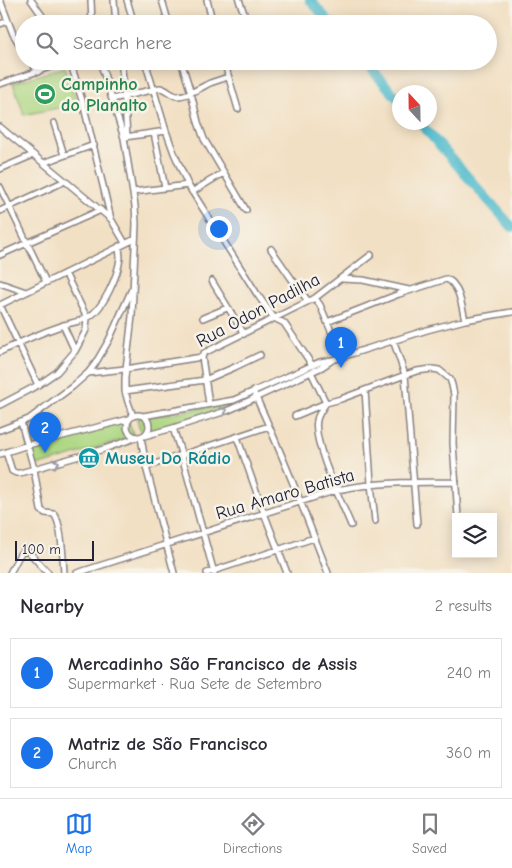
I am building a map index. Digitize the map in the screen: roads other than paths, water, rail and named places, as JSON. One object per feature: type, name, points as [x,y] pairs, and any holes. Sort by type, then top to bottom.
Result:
[{"type":"street","points":[[0,0],[15,36]]},
{"type":"street","points":[[31,0],[42,15]]},
{"type":"street","points":[[91,0],[92,15]]},
{"type":"street","points":[[114,0],[115,15]]},
{"type":"street","points":[[127,0],[131,15]]},
{"type":"street","points":[[162,0],[166,15]]},
{"type":"street","points":[[207,0],[211,15]]},
{"type":"street","points":[[239,0],[245,15]]},
{"type":"street","points":[[0,24],[8,21]]},
{"type":"street","points":[[0,84],[44,70]]},
{"type":"street","points":[[72,70],[94,145],[111,219],[125,243]]},
{"type":"street","points":[[103,70],[126,137]]},
{"type":"street","points":[[122,70],[126,137],[136,224],[132,316],[125,369],[125,391],[131,417],[127,424],[127,429],[133,436],[141,436],[149,428],[147,419],[143,416]]},
{"type":"street","points":[[148,70],[166,131],[188,185],[257,294],[274,318],[284,323],[312,365]]},
{"type":"street","points":[[185,70],[204,139],[246,210]]},
{"type":"street","points":[[226,70],[238,109]]},
{"type":"street","points":[[112,99],[163,88],[175,96],[191,93],[212,82],[228,77]]},
{"type":"street","points":[[54,123],[64,155]]},
{"type":"street","points":[[0,127],[111,219]]},
{"type":"street","points":[[126,137],[166,131]]},
{"type":"street","points":[[154,133],[165,188]]},
{"type":"street","points":[[43,162],[94,145]]},
{"type":"street","points":[[0,169],[33,155]]},
{"type":"street","points":[[192,192],[224,173]]},
{"type":"street","points":[[0,211],[65,181]]},
{"type":"street","points":[[133,192],[188,185]]},
{"type":"street","points":[[0,187],[46,282]]},
{"type":"street","points":[[0,255],[101,210]]},
{"type":"street","points":[[38,385],[0,305],[135,238]]},
{"type":"street","points":[[0,352],[63,325],[87,318],[99,307],[109,291],[118,268],[120,258],[119,246]]},
{"type":"street","points":[[271,249],[308,301]]},
{"type":"street","name":"Rua Odon Padilha","points":[[88,373],[202,357],[204,354],[315,298],[371,255]]},
{"type":"street","points":[[0,405],[38,385],[57,372],[75,351],[86,330],[87,318],[64,273]]},
{"type":"street","points":[[341,279],[363,280],[409,290]]},
{"type":"street","points":[[327,322],[409,290],[449,279],[455,285],[465,320]]},
{"type":"street","points":[[212,281],[244,334]]},
{"type":"street","points":[[0,283],[27,292]]},
{"type":"street","points":[[0,430],[29,419],[88,373],[109,340],[134,286]]},
{"type":"street","points":[[315,298],[320,305],[342,357]]},
{"type":"street","points":[[203,318],[227,308]]},
{"type":"street","points":[[332,360],[311,372],[255,395],[143,416],[138,415],[3,453],[14,473],[20,474],[240,406],[255,395],[320,362],[465,320],[512,312]]},
{"type":"street","points":[[63,325],[75,351]]},
{"type":"street","points":[[393,340],[405,375],[417,524]]},
{"type":"street","points":[[125,391],[205,380],[260,355]]},
{"type":"street","points":[[202,357],[209,404]]},
{"type":"street","points":[[295,416],[405,375],[436,369],[442,372],[450,379],[454,395],[453,443],[458,513]]},
{"type":"street","points":[[311,372],[326,403]]},
{"type":"street","points":[[365,390],[375,520]]},
{"type":"street","points":[[255,395],[270,426],[328,573]]},
{"type":"street","points":[[237,399],[240,406]]},
{"type":"street","points":[[326,403],[317,418],[316,429],[320,446],[351,525]]},
{"type":"street","points":[[201,406],[205,418]]},
{"type":"street","points":[[21,422],[34,469],[41,510],[45,513],[54,514],[57,517],[64,573]]},
{"type":"street","points":[[146,467],[270,426]]},
{"type":"street","points":[[173,428],[214,572]]},
{"type":"street","points":[[141,436],[146,467],[174,573]]},
{"type":"street","points":[[237,437],[287,573]]},
{"type":"street","name":"Rua Amaro Batista","points":[[77,573],[337,490],[371,484],[456,482]]},
{"type":"street","points":[[207,573],[314,538]]},
{"type":"street","points":[[10,573],[24,550],[30,553],[48,573]]},
{"type":"waterway","points":[[310,0],[323,15]]},
{"type":"waterway","points":[[372,70],[392,92]]},
{"type":"waterway","points":[[426,130],[512,227]]},
{"type":"place","name":"Campinho do Planalto","points":[[45,94]]},
{"type":"place","name":"Mercadinho São Francisco de Assis","points":[[341,368]]},
{"type":"place","name":"Matriz de São Francisco","points":[[45,453]]},
{"type":"place","name":"Museu Do Rádio","points":[[89,458]]}]
